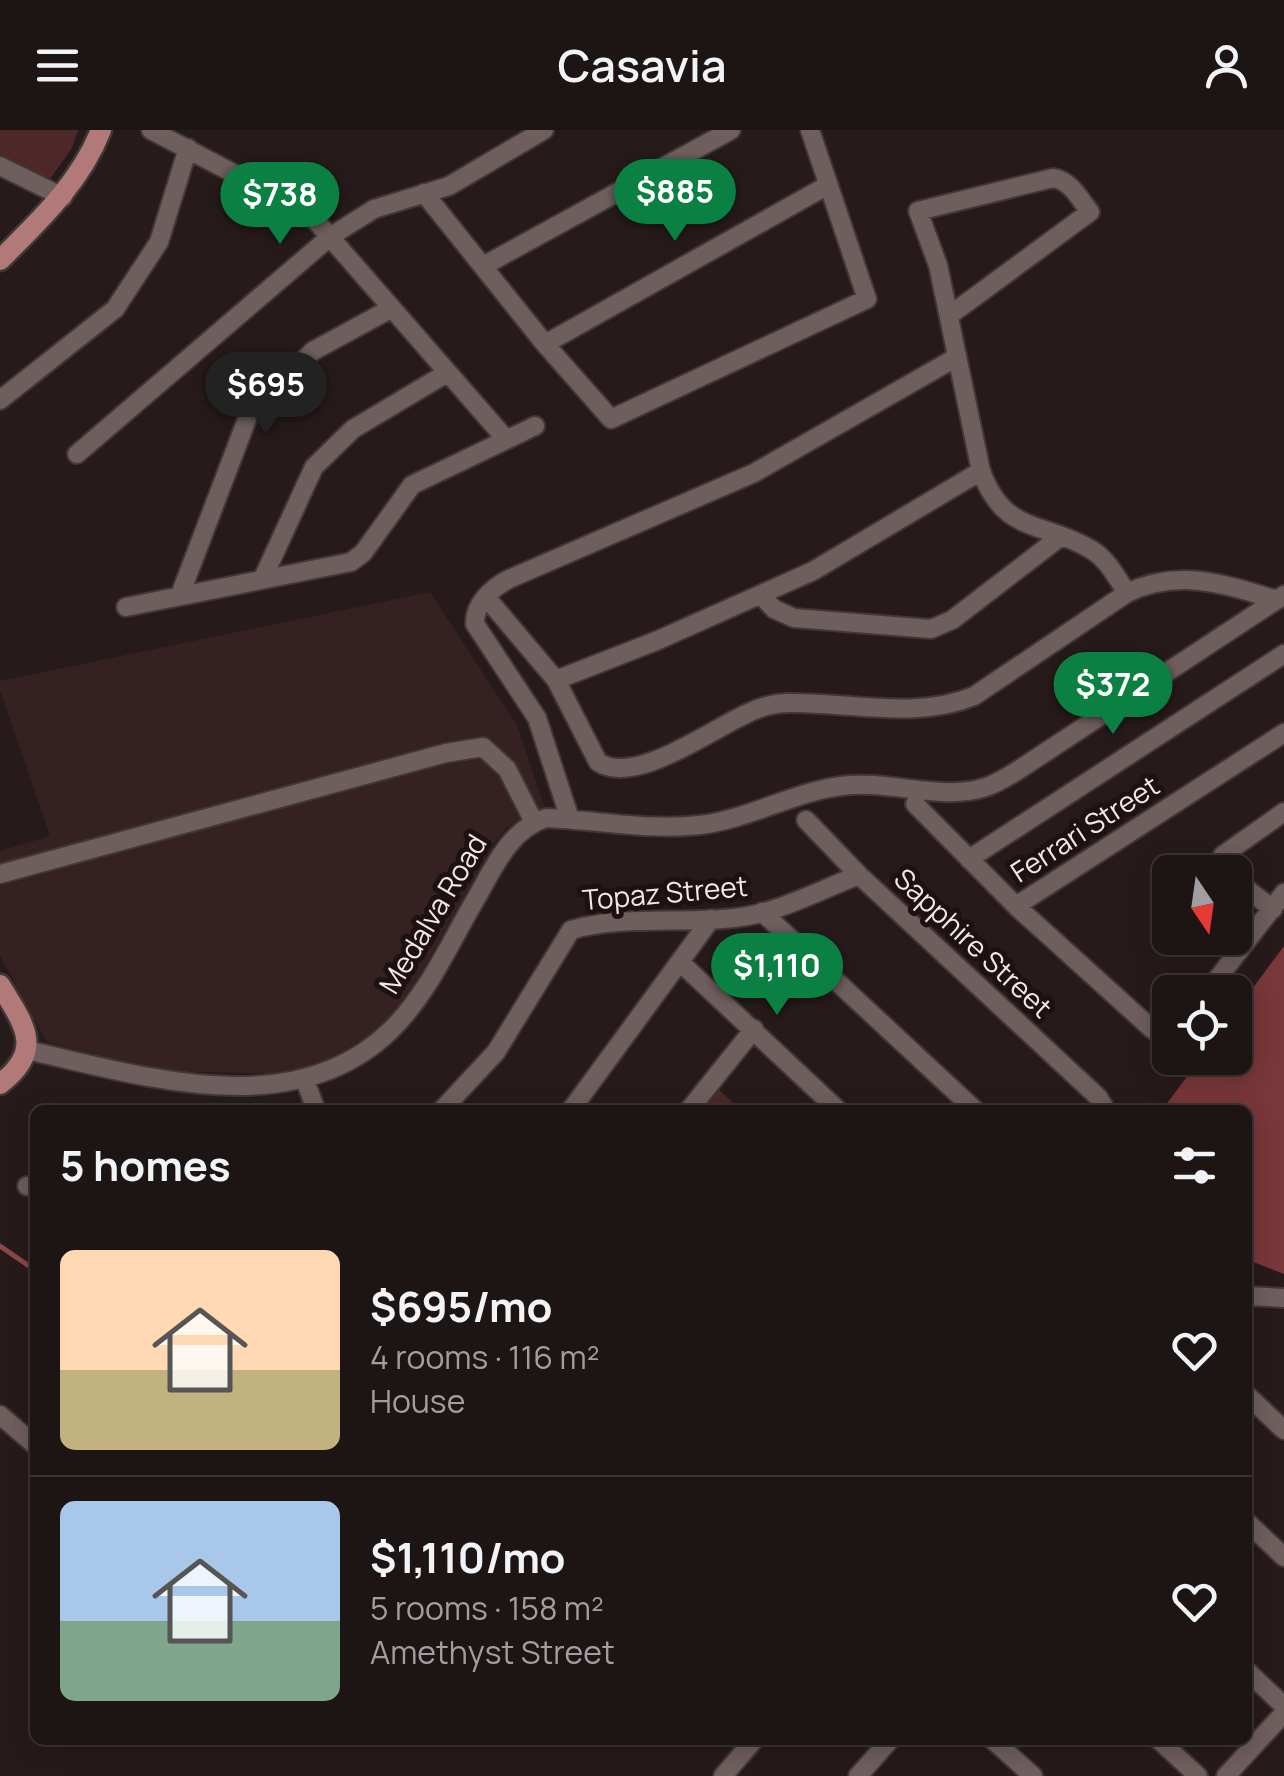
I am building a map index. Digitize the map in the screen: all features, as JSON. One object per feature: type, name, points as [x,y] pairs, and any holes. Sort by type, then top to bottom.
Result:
[{"type":"main road","points":[[0,260],[63,196],[91,156],[101,130]]},
{"type":"main road","points":[[0,985],[24,1024],[28,1050],[18,1067],[0,1084]]},
{"type":"street","points":[[152,130],[309,214],[505,438]]},
{"type":"street","points":[[77,454],[331,236],[374,209],[448,186],[544,130]]},
{"type":"street","points":[[484,266],[731,130]]},
{"type":"street","points":[[424,193],[611,420],[868,299],[810,130]]},
{"type":"street","points":[[0,400],[116,310],[159,242],[188,148]]},
{"type":"street","points":[[0,166],[63,196]]},
{"type":"street","points":[[950,315],[1090,212],[1061,179],[918,211],[938,265],[981,471],[994,502],[1004,511],[1096,552],[1127,593]]},
{"type":"street","points":[[545,344],[828,185]]},
{"type":"street","points":[[180,595],[250,414],[314,350],[392,308]]},
{"type":"street","points":[[570,819],[538,718],[475,624],[474,616],[486,596],[509,580],[754,472],[957,357]]},
{"type":"street","points":[[262,578],[314,468],[354,428],[447,372]]},
{"type":"street","points":[[126,607],[351,562],[363,553],[412,485],[535,426]]},
{"type":"street","points":[[556,680],[813,572],[981,471]]},
{"type":"street","points":[[762,596],[774,609],[794,618],[931,630],[952,620],[1060,537]]},
{"type":"street","points":[[486,596],[556,680],[598,762],[608,768],[628,769],[656,760],[732,719],[765,706],[792,703],[922,709],[957,704],[1150,582],[1174,578],[1280,598]]},
{"type":"street","points":[[0,874],[446,753],[482,747],[506,768],[534,822],[546,818],[646,826],[699,825],[749,814],[836,786],[881,784],[957,793],[988,787],[1280,598]]},
{"type":"street","points":[[968,859],[1284,654]]},
{"type":"street","name":"Ferrari Street","points":[[1016,906],[1284,733]]},
{"type":"street","points":[[915,804],[1016,906],[1152,1029]]},
{"type":"street","points":[[1222,855],[1284,812]]},
{"type":"street","name":"Sapphire Street","points":[[806,820],[1099,1105]]},
{"type":"street","name":"Medalva Road","points":[[28,1050],[164,1080],[274,1084],[305,1080],[342,1064],[389,1032],[416,1001],[509,841],[534,822]]},
{"type":"street","name":"Topaz Street","points":[[447,1105],[496,1052],[571,930],[595,923],[711,919],[762,912],[859,875]]},
{"type":"street","points":[[1252,893],[1272,909]]},
{"type":"street","points":[[1220,975],[1284,894]]},
{"type":"street","points":[[762,912],[970,1105]]},
{"type":"street","points":[[575,1105],[711,919]]},
{"type":"street","points":[[681,963],[833,1105]]},
{"type":"street","points":[[693,1105],[754,1029]]},
{"type":"street","points":[[305,1080],[314,1105]]},
{"type":"street","points":[[1252,1296],[1284,1298]]},
{"type":"street","points":[[1252,1400],[1284,1430]]},
{"type":"street","points":[[0,1415],[30,1441]]},
{"type":"street","points":[[1252,1528],[1284,1557]]},
{"type":"street","points":[[1226,1776],[1284,1709],[1252,1676]]},
{"type":"street","points":[[723,1776],[750,1745]]},
{"type":"street","points":[[858,1776],[886,1745]]},
{"type":"street","points":[[998,1745],[1032,1776]]},
{"type":"street","points":[[1164,1745],[1198,1776]]},
{"type":"shaded area","points":[[0,130],[78,130],[72,148],[50,179],[0,155]]},
{"type":"shaded area","points":[[430,592],[517,725],[544,806],[507,827],[493,845],[411,991],[382,1028],[316,1068],[293,1074],[155,1071],[47,1042],[0,956],[0,851],[50,836],[0,681]]},
{"type":"shaded area","points":[[1284,946],[1284,1274],[1252,1262],[1252,1105],[1166,1105],[1188,1075],[1252,1075],[1252,989]]},
{"type":"shaded area","points":[[715,1086],[736,1105],[701,1105]]},
{"type":"waterway","points":[[0,1246],[30,1267]]}]
